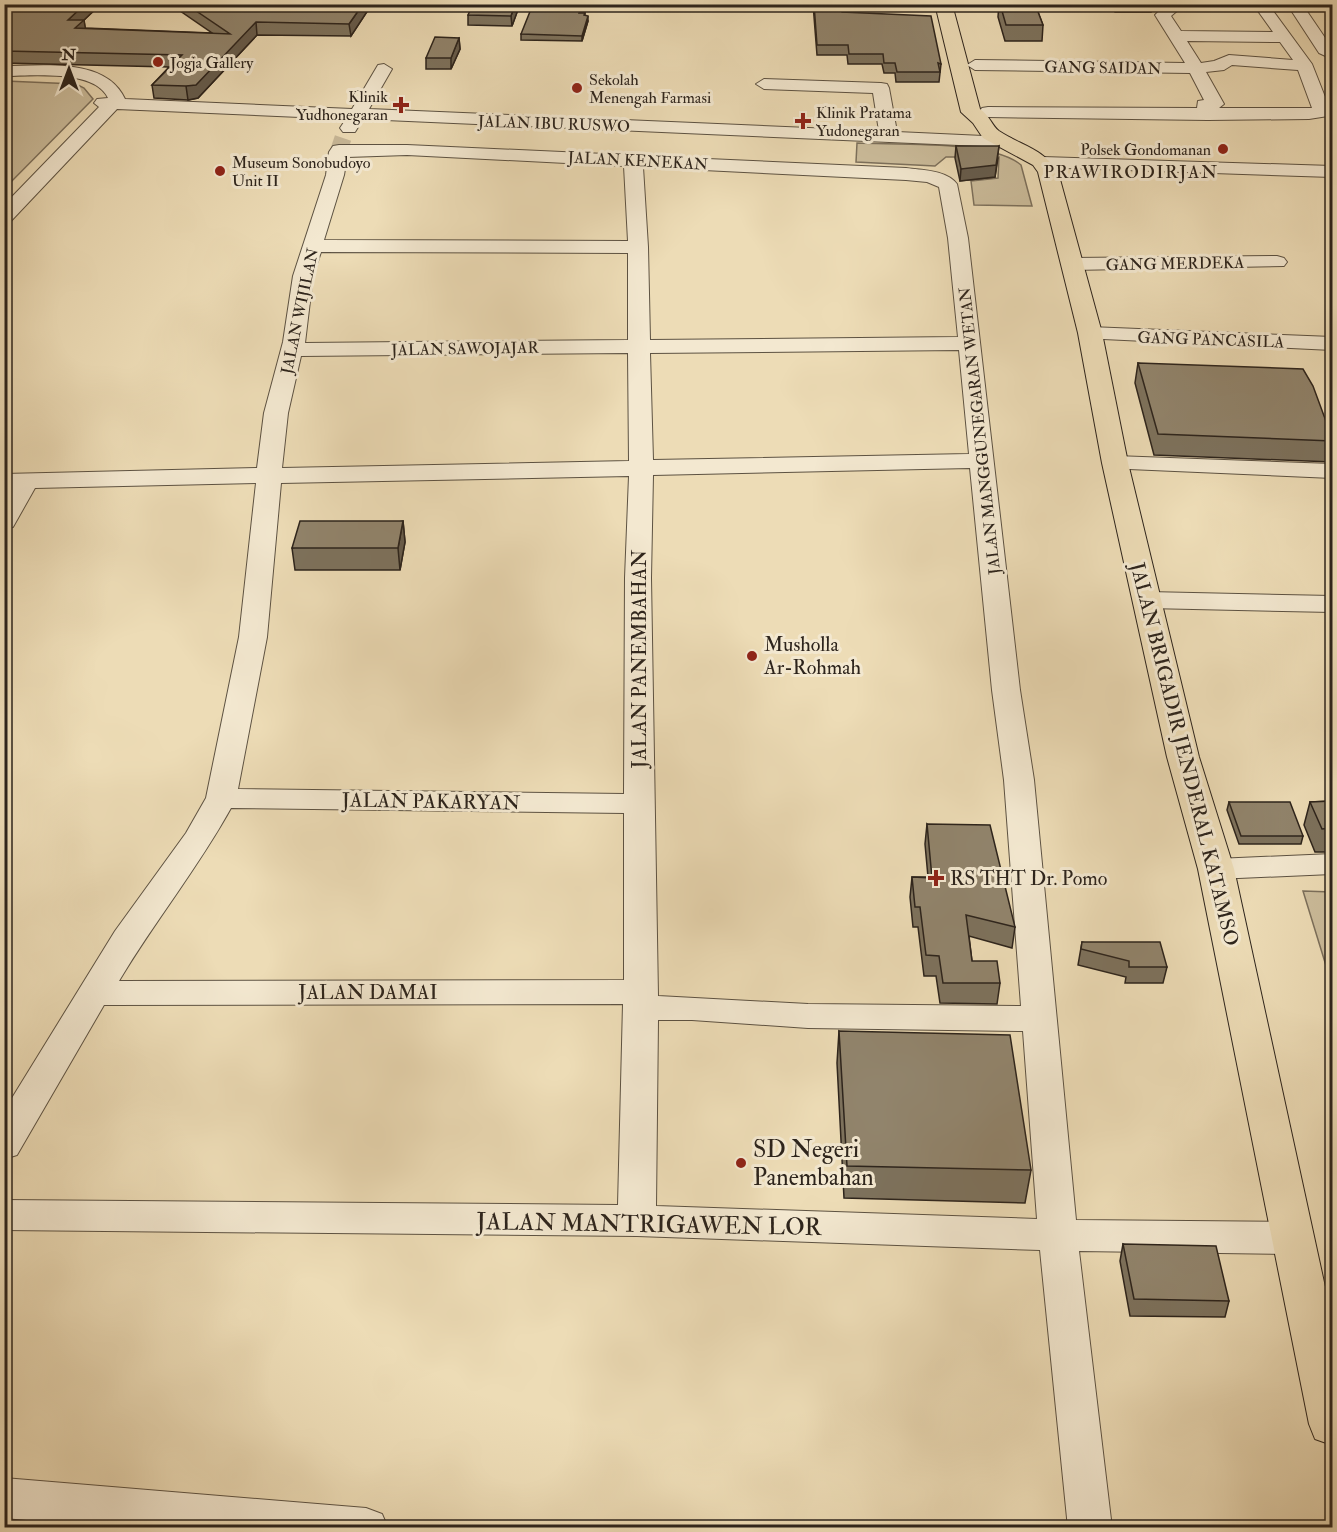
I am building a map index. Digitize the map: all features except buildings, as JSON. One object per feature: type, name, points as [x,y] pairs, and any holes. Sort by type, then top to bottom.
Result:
[{"type":"main road","points":[[943,4],[971,112],[1043,164]]},
{"type":"main road","points":[[958,4],[992,125]]},
{"type":"main road","name":"JALAN BRIGADIR JENDERAL KATAMSO","points":[[1043,164],[1048,172],[1090,333],[1115,463],[1183,757],[1216,869],[1293,1238],[1323,1339],[1332,1424]]},
{"type":"street","points":[[1170,4],[1170,10],[1163,15],[1215,104],[1204,105],[1208,115]]},
{"type":"street","points":[[1260,4],[1305,66]]},
{"type":"street","points":[[1294,4],[1326,52],[1332,54]]},
{"type":"street","points":[[1176,36],[1284,37]]},
{"type":"street","name":"GANG SAIDAN","points":[[975,65],[1196,68],[1218,66],[1228,60],[1332,69]]},
{"type":"street","points":[[754,132],[770,63]]},
{"type":"street","name":"JALAN IBU RUSWO","points":[[109,104],[889,138],[992,125],[1208,115],[1321,113],[1323,108],[1305,66]]},
{"type":"street","name":"JALAN WIJILAN","points":[[4,1145],[127,939],[200,836],[221,798],[253,637],[276,413],[301,304],[303,276],[335,175],[340,147],[384,69]]},
{"type":"street","points":[[4,71],[95,77],[114,90],[117,97],[38,175],[4,202]]},
{"type":"street","points":[[4,76],[84,81],[102,94],[109,104]]},
{"type":"street","points":[[764,84],[881,88],[889,138]]},
{"type":"street","name":"JALAN KENEKAN","points":[[340,147],[633,159],[906,174],[938,179]]},
{"type":"street","name":"JALAN PANEMBAHAN","points":[[633,159],[638,247],[641,469],[638,578],[640,1000],[637,1221]]},
{"type":"street","points":[[1043,164],[1332,172]]},
{"type":"street","points":[[4,218],[38,175]]},
{"type":"street","name":"JALAN MANGGUNEGARAN WETAN","points":[[938,179],[948,184],[951,190],[983,462],[1006,690],[1019,780],[1058,1235],[1090,1527]]},
{"type":"street","points":[[312,246],[463,237],[638,247]]},
{"type":"street","name":"GANG MERDEKA","points":[[1072,264],[1277,262]]},
{"type":"street","name":"GANG PANCASILA","points":[[1090,333],[1332,344]]},
{"type":"street","name":"JALAN SAWOJAJAR","points":[[291,350],[968,343]]},
{"type":"street","points":[[4,522],[16,480],[983,462]]},
{"type":"street","points":[[1115,463],[1332,471]]},
{"type":"street","points":[[1148,600],[1332,604]]},
{"type":"street","name":"JALAN PAKARYAN","points":[[221,798],[640,804]]},
{"type":"street","points":[[1216,869],[1332,864]]},
{"type":"street","name":"JALAN DAMAI","points":[[96,993],[640,1000],[692,1008],[808,1016],[1041,1019]]},
{"type":"street","name":"JALAN MANTRIGAWEN LOR","points":[[4,1215],[637,1221],[1058,1235],[1293,1238]]},
{"type":"street","points":[[4,1498],[366,1527]]},
{"type":"shaded area","points":[[5,81],[76,84],[84,88],[93,99],[5,188]]},
{"type":"shaded area","points":[[857,143],[943,145],[989,151],[1007,157],[1021,165],[1032,206],[974,205],[971,181],[998,178],[999,157],[946,157],[935,166],[856,162]]},
{"type":"shaded area","points":[[1303,891],[1332,892],[1332,985]]},
{"type":"tunnel","points":[[339,150],[343,138]]},
{"type":"place","name":"Jogja Gallery","points":[[158,62]]},
{"type":"place","name":"Sekolah Menengah Farmasi","points":[[577,88]]},
{"type":"place","name":"Klinik Yudhonegaran","points":[[401,105]]},
{"type":"place","name":"Klinik Pratama Yudonegaran","points":[[803,121]]},
{"type":"place","name":"Polsek Gondomanan","points":[[1223,149]]},
{"type":"place","name":"Museum Sonobudoyo Unit II","points":[[220,171]]},
{"type":"place","name":"Musholla Ar-Rohmah","points":[[752,656]]},
{"type":"place","name":"RS THT Dr. Pomo","points":[[936,878]]},
{"type":"place","name":"SD Negeri Panembahan","points":[[741,1163]]},
{"type":"district","name":"PRAWIRODIRJAN","points":[[1131,172]]}]
